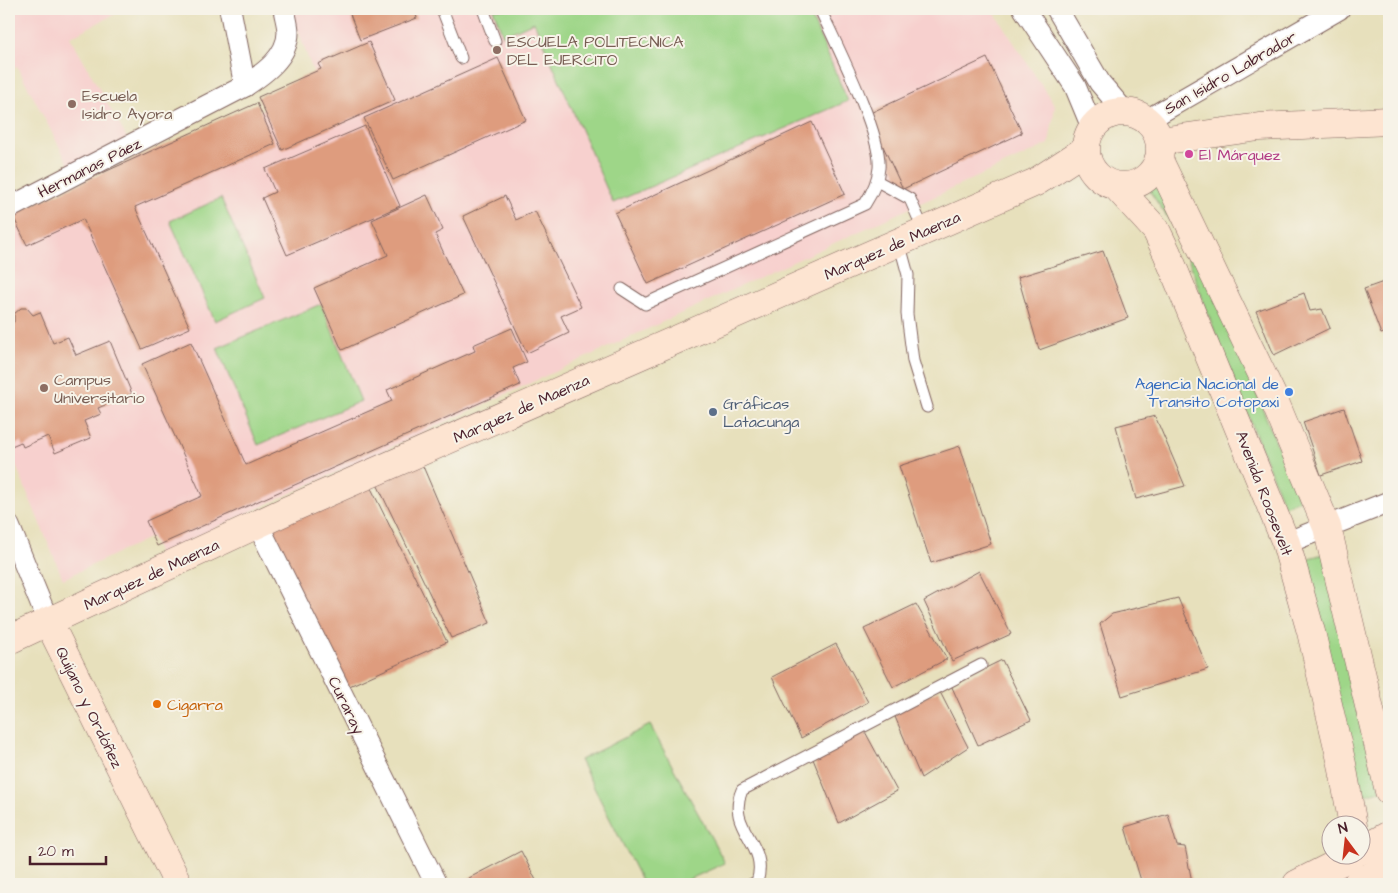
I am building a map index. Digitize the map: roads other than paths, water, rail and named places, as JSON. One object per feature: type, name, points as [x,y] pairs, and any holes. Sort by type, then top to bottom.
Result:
[{"type":"street","points":[[230,9],[245,86]]},
{"type":"street","name":"Hermanas Páez","points":[[9,208],[245,86],[266,72],[282,53],[288,33],[284,9]]},
{"type":"street","points":[[1024,9],[1075,86],[1090,149],[1102,180],[1116,186],[1130,186],[1142,181],[1152,172],[1148,133]]},
{"type":"street","points":[[1057,9],[1100,82],[1148,133],[1272,395],[1327,527],[1389,791]]},
{"type":"street","name":"San Isidro Labrador","points":[[1148,133],[1339,9]]},
{"type":"street","name":"Marquez de Maenza","points":[[9,640],[258,525],[1036,182],[1090,149],[1101,118],[1112,113],[1148,133],[1389,121]]},
{"type":"street","name":"Avenida Roosevelt","points":[[1116,186],[1156,230],[1167,253],[1286,543],[1311,632],[1342,764],[1351,816]]},
{"type":"street","points":[[1286,543],[1389,502]]},
{"type":"street","name":"Curaray","points":[[258,525],[436,884]]},
{"type":"street","name":"Quijano y Ordóñez","points":[[9,526],[48,621],[178,884]]},
{"type":"street","points":[[1370,845],[1389,835]]},
{"type":"street","points":[[1297,884],[1332,866]]},
{"type":"street","points":[[1361,876],[1389,866]]},
{"type":"lane","points":[[442,9],[461,58]]},
{"type":"lane","points":[[483,9],[495,41]]},
{"type":"lane","points":[[622,289],[645,304],[865,204],[877,181],[879,168],[877,146],[858,95],[820,9]]},
{"type":"lane","points":[[877,181],[910,199],[924,231]]},
{"type":"lane","points":[[899,242],[908,274],[907,314],[913,361],[926,408]]},
{"type":"lane","points":[[752,884],[757,882],[760,860],[736,812],[742,790],[981,665]]},
{"type":"place","name":"ESCUELA POLITECNICA DEL EJERCITO","points":[[497,50]]},
{"type":"place","name":"Escuela Isidro Ayora","points":[[72,104]]},
{"type":"place","name":"El Márquez","points":[[1189,154]]},
{"type":"place","name":"Campus Universitario","points":[[44,388]]},
{"type":"place","name":"Agencia Nacional de Transito Cotopaxi","points":[[1289,392]]},
{"type":"place","name":"Gráficas Latacunga","points":[[713,412]]},
{"type":"place","name":"Cigarra","points":[[157,704]]}]
